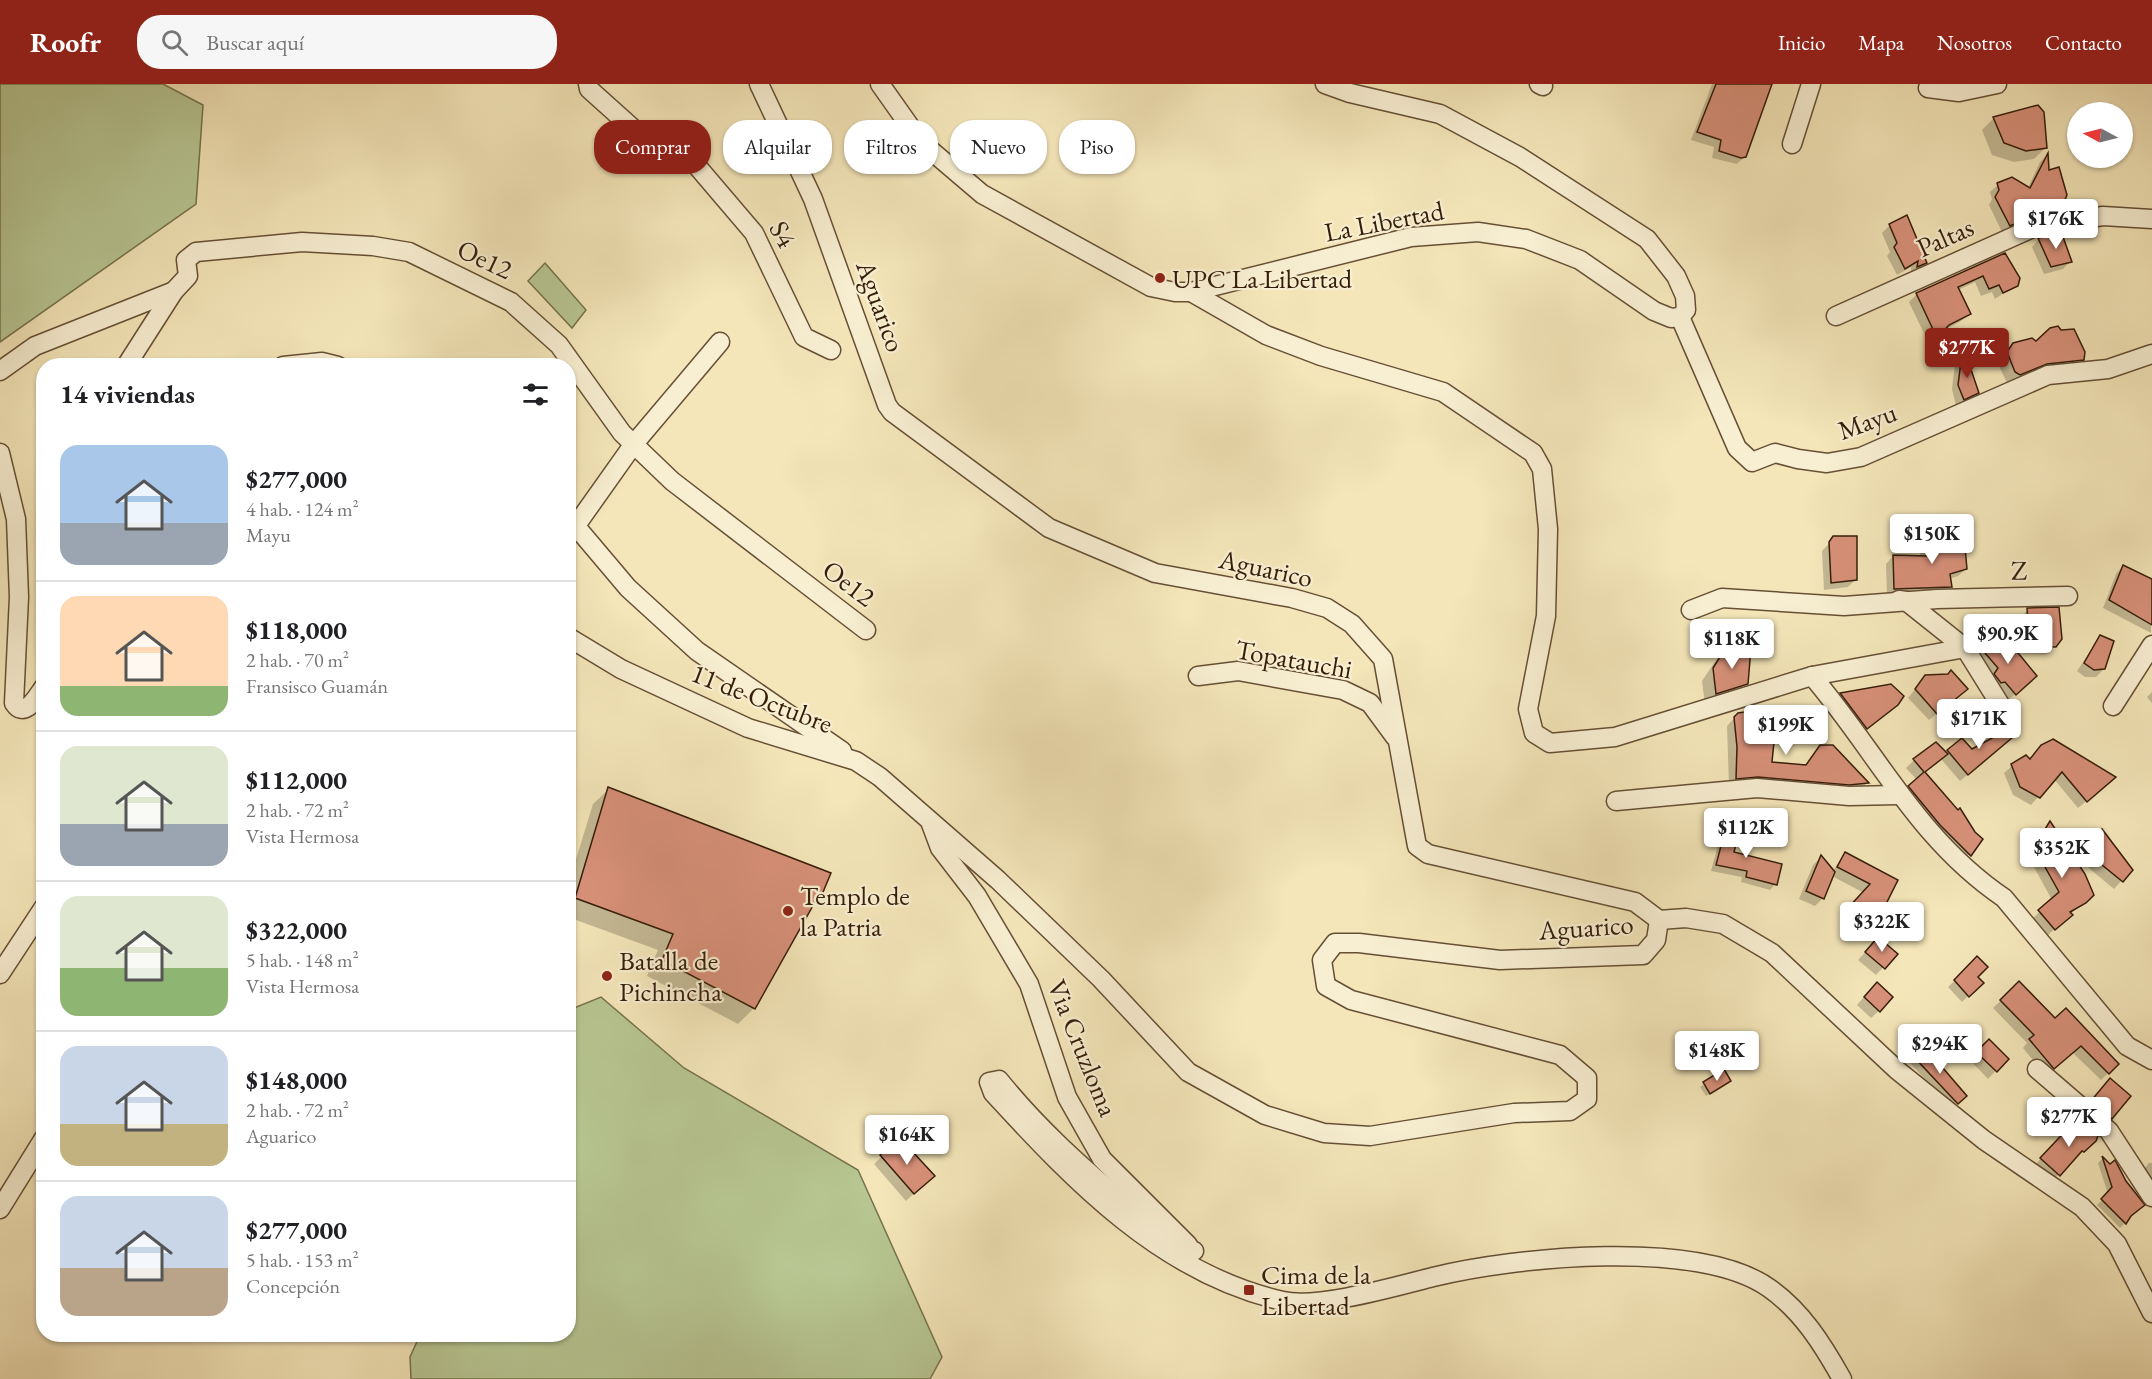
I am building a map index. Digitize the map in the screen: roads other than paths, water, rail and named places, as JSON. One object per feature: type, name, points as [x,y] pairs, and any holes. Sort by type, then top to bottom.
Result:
[{"type":"street","points":[[588,84],[589,89],[624,120]]},
{"type":"street","name":"Aguarico","points":[[759,84],[813,199],[887,405],[892,412],[1049,528],[1155,573],[1292,598],[1327,608],[1352,624],[1383,659],[1412,833],[1417,846],[1428,854],[1635,902],[1659,920],[1656,940],[1643,955],[1500,960],[1335,943],[1322,960],[1326,986],[1351,1000],[1560,1054],[1587,1078],[1587,1099],[1570,1111],[1514,1113],[1370,1136],[1324,1133],[1265,1114],[1188,1072],[1101,979],[998,880],[929,819]]},
{"type":"street","name":"La Libertad","points":[[880,84],[921,142],[982,194],[1151,287],[1175,292],[1191,292],[1411,237],[1478,232],[1526,239],[1580,260],[1654,311],[1671,318],[1680,317]]},
{"type":"street","points":[[1326,84],[1350,93],[1440,114],[1464,125],[1520,157],[1647,238],[1664,257],[1685,296],[1686,310],[1680,317]]},
{"type":"street","points":[[1792,144],[1811,84]]},
{"type":"street","points":[[1929,86],[1959,92],[1997,84]]},
{"type":"street","name":"S4","points":[[704,174],[754,233],[804,337],[831,350]]},
{"type":"street","name":"Paltas","points":[[1836,316],[2037,226],[2103,216],[2152,219]]},
{"type":"street","name":"Oe12","points":[[174,291],[188,276],[186,260],[196,252],[302,242],[373,246],[409,252],[511,302],[559,345],[568,358]]},
{"type":"street","points":[[131,358],[174,291]]},
{"type":"street","points":[[0,371],[35,346],[174,291]]},
{"type":"street","points":[[1191,292],[1266,335],[1321,356],[1443,392],[1533,453],[1542,469],[1548,529],[1546,616],[1528,709],[1534,733],[1541,739],[1550,742],[1615,736],[1812,676],[1965,648]]},
{"type":"street","name":"Mayu","points":[[1680,317],[1737,448],[1752,462],[1775,453],[1827,463],[1861,458],[2048,375],[2108,369],[2152,354]]},
{"type":"street","points":[[576,516],[720,342]]},
{"type":"street","name":"Oe12","points":[[576,369],[622,434],[672,481],[866,630]]},
{"type":"street","points":[[0,453],[16,519],[19,597],[14,703],[22,709],[30,706],[36,698]]},
{"type":"street","points":[[576,524],[628,588],[697,651],[856,761]]},
{"type":"street","name":"Z","points":[[1691,610],[1722,598],[1844,606],[1899,600],[2068,596]]},
{"type":"street","points":[[1899,600],[1906,601],[1965,648],[2006,714]]},
{"type":"street","name":"11 de Octubre","points":[[576,642],[621,669],[748,728],[856,761],[880,777],[929,819]]},
{"type":"street","points":[[2113,706],[2152,645]]},
{"type":"street","name":"Topatauchi","points":[[1198,676],[1238,671],[1343,690],[1370,704],[1398,741]]},
{"type":"street","points":[[1812,676],[1898,795],[1960,863],[2004,898],[2127,1046],[2152,1060]]},
{"type":"street","points":[[1616,801],[1757,788],[1850,796],[1898,795]]},
{"type":"street","name":"Via Cruzloma","points":[[929,819],[940,848],[977,896],[1029,984],[1067,1097],[1102,1158],[1203,1262],[1249,1290]]},
{"type":"street","points":[[0,974],[36,918]]},
{"type":"street","points":[[1659,920],[1686,918],[1723,924],[1772,953],[1897,1070],[1984,1140],[2082,1207],[2117,1244],[2152,1312]]},
{"type":"street","points":[[2037,1069],[2109,1131],[2152,1197]]},
{"type":"street","points":[[1194,1251],[1164,1238],[1051,1140],[999,1080],[989,1083],[993,1093],[1061,1167],[1151,1244],[1216,1278],[1249,1290],[1285,1302],[1313,1301],[1368,1293],[1464,1271],[1521,1263],[1615,1256],[1650,1256],[1713,1264],[1739,1271],[1768,1287],[1792,1306],[1813,1332],[1842,1379]]},
{"type":"street","points":[[0,1209],[36,1151]]},
{"type":"place","name":"UPC La Libertad","points":[[1160,278]]},
{"type":"place","name":"Templo de la Patria","points":[[788,911]]},
{"type":"place","name":"Batalla de Pichincha","points":[[607,976]]},
{"type":"place","name":"Cima de la Libertad","points":[[1249,1290]]}]
